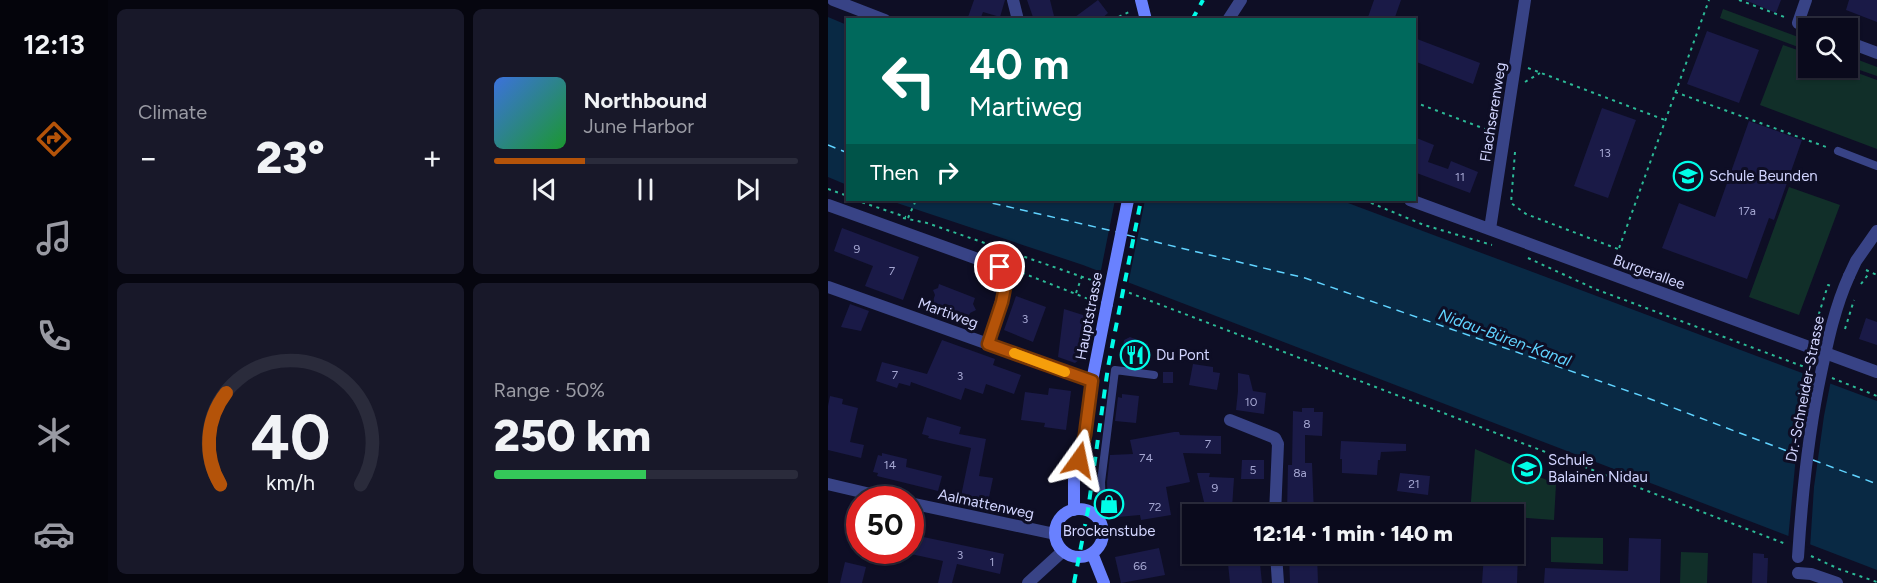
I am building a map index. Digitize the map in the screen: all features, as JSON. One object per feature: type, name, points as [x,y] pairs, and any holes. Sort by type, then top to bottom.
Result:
[{"type":"main road","points":[[1141,0],[1146,18]]},
{"type":"main road","name":"Hauptstrasse","points":[[1074,510],[1074,480],[1085,435],[1102,303],[1128,201]]},
{"type":"main road","points":[[1088,510],[1098,518],[1102,525],[1102,540],[1092,553],[1073,556],[1059,546],[1055,534],[1058,521],[1068,512],[1088,510]]},
{"type":"main road","points":[[1092,553],[1104,583]]},
{"type":"street","points":[[832,0],[880,18]]},
{"type":"street","points":[[1013,0],[1018,18]]},
{"type":"street","points":[[1229,18],[1241,0]]},
{"type":"street","name":"Flachserenweg","points":[[1491,230],[1525,0]]},
{"type":"street","points":[[1800,18],[1806,0]]},
{"type":"street","points":[[1858,46],[1877,53]]},
{"type":"street","name":"Burgerallee","points":[[1413,201],[1877,372]]},
{"type":"street","points":[[828,205],[1000,267],[1006,282],[988,344]]},
{"type":"street","name":"Dr.-Schneider-Strasse","points":[[1798,578],[1803,490],[1813,410],[1836,307],[1856,261],[1877,231]]},
{"type":"street","name":"Martiweg","points":[[828,287],[1092,381]]},
{"type":"street","points":[[1230,420],[1275,438],[1278,444],[1275,504]]},
{"type":"street","points":[[828,484],[846,488]]},
{"type":"street","name":"Aalmattenweg","points":[[924,506],[1055,534]]},
{"type":"street","points":[[1028,583],[1064,551]]},
{"type":"street","points":[[1277,564],[1278,583]]},
{"type":"street","points":[[1798,578],[1812,574],[1837,583]]},
{"type":"lane","points":[[1838,152],[1877,166]]},
{"type":"lane","points":[[1098,518],[1102,513],[1101,482],[1115,370],[1154,375]]},
{"type":"path","points":[[1610,273],[1709,0]]},
{"type":"path","points":[[1739,0],[1798,23]]},
{"type":"path","points":[[1116,18],[1126,12]]},
{"type":"path","points":[[1516,64],[1665,120]]},
{"type":"path","points":[[1523,86],[1526,80],[1540,73]]},
{"type":"path","points":[[1675,92],[1838,152]]},
{"type":"path","points":[[1416,103],[1504,137]]},
{"type":"path","points":[[1516,147],[1511,203],[1526,214],[1618,249]]},
{"type":"path","points":[[828,189],[846,195]]},
{"type":"path","points":[[858,201],[1082,276],[1076,293]]},
{"type":"path","points":[[908,218],[916,201]]},
{"type":"path","points":[[1366,201],[1424,225],[1500,247]]},
{"type":"path","points":[[1521,255],[1595,289],[1814,371]]},
{"type":"path","points":[[1000,267],[1102,303]]},
{"type":"path","points":[[1858,286],[1870,272],[1877,274]]},
{"type":"path","points":[[1809,346],[1828,285]]},
{"type":"path","points":[[1128,293],[1877,582]]},
{"type":"path","points":[[1843,337],[1855,297]]},
{"type":"path","points":[[1824,375],[1877,396]]},
{"type":"path","points":[[1850,580],[1852,573]]},
{"type":"green space","points":[[1723,9],[1798,37],[1798,47],[1720,18]]},
{"type":"green space","points":[[1783,45],[1798,50],[1798,78],[1858,78],[1858,73],[1877,80],[1877,149],[1760,105]]},
{"type":"green space","points":[[1858,60],[1877,67],[1877,76],[1858,69]]},
{"type":"green space","points":[[1789,187],[1840,205],[1799,315],[1749,297]]},
{"type":"green space","points":[[1475,449],[1556,484],[1554,520],[1524,518],[1524,504],[1471,504]]},
{"type":"green space","points":[[1551,537],[1603,538],[1603,564],[1551,562]]},
{"type":"green space","points":[[1681,552],[1708,553],[1707,583],[1680,583]]},
{"type":"water","points":[[828,17],[846,25],[846,185],[828,177]]},
{"type":"water","name":"Nidau-Büren-Kanal","points":[[891,201],[1343,201],[1877,401],[1877,570],[1083,265]]},
{"type":"pier","points":[[1115,201],[1145,201],[1128,285],[1100,275]]},
{"type":"pier","points":[[1810,372],[1831,380],[1814,487],[1810,548],[1788,540],[1797,445]]},
{"type":"building","points":[[974,0],[1005,0],[1000,17],[983,12],[981,18],[968,18]]},
{"type":"building","points":[[1027,0],[1050,0],[1054,18],[1033,18]]},
{"type":"building","points":[[1098,0],[1108,13],[1102,18],[1074,18]]},
{"type":"building","points":[[1374,0],[1401,0],[1395,18],[1368,18]]},
{"type":"building","points":[[1745,0],[1781,0],[1776,13]]},
{"type":"building","points":[[1849,0],[1877,0],[1877,22],[1846,10]]},
{"type":"building","points":[[1707,31],[1759,50],[1739,103],[1687,84]]},
{"type":"building","points":[[1417,39],[1480,63],[1473,84],[1416,62]]},
{"type":"building","points":[[1602,108],[1636,120],[1608,198],[1574,186]]},
{"type":"building","points":[[1749,121],[1802,140],[1774,220],[1769,218],[1747,279],[1662,248],[1679,203],[1715,217]]},
{"type":"building","points":[[1416,138],[1434,145],[1428,162],[1448,169],[1451,161],[1478,172],[1470,193],[1416,173]]},
{"type":"building","points":[[842,228],[919,257],[903,300],[865,286],[873,266],[834,251]]},
{"type":"building","points":[[939,284],[975,298],[973,304],[976,310],[970,313],[966,322],[930,309],[935,295],[933,290],[938,288]]},
{"type":"building","points":[[1016,296],[1046,307],[1033,342],[1004,330]]},
{"type":"building","points":[[850,304],[869,311],[861,331],[841,327]]},
{"type":"building","points":[[1064,309],[1083,315],[1085,318],[1080,359],[1075,363],[1058,357]]},
{"type":"building","points":[[1866,318],[1877,322],[1877,345],[1859,339]]},
{"type":"building","points":[[1130,337],[1148,344],[1146,366],[1121,363],[1124,340]]},
{"type":"building","points":[[942,340],[995,359],[993,365],[1021,375],[1014,394],[986,384],[983,394],[965,388],[961,400],[911,382],[910,386],[899,383],[897,388],[876,381],[882,362],[927,374]]},
{"type":"building","points":[[1193,364],[1213,367],[1213,372],[1220,373],[1217,390],[1189,385]]},
{"type":"building","points":[[1163,372],[1173,372],[1173,383],[1163,383]]},
{"type":"building","points":[[1238,373],[1249,375],[1253,391],[1266,393],[1264,414],[1236,410]]},
{"type":"building","points":[[1049,388],[1071,391],[1066,430],[1044,427],[1045,423],[1021,420],[1025,392],[1048,395]]},
{"type":"building","points":[[1122,394],[1139,396],[1136,423],[1115,421],[1118,397],[1122,398]]},
{"type":"building","points":[[830,396],[843,399],[842,404],[858,408],[850,442],[864,445],[861,458],[828,450]]},
{"type":"building","points":[[1302,408],[1314,408],[1314,412],[1323,412],[1322,436],[1305,435],[1305,463],[1312,463],[1314,504],[1287,504],[1288,465],[1292,465],[1293,411],[1302,412]]},
{"type":"building","points":[[927,417],[961,427],[959,434],[986,439],[979,476],[993,478],[988,502],[961,496],[971,448],[928,438],[929,436],[922,434]]},
{"type":"building","points":[[1179,432],[1180,435],[1221,436],[1221,454],[1183,453],[1190,482],[1166,487],[1171,515],[1141,520],[1140,515],[1106,518],[1110,455],[1133,454],[1130,440]]},
{"type":"building","points":[[1341,441],[1406,444],[1406,451],[1381,452],[1377,475],[1342,473]]},
{"type":"building","points":[[882,453],[907,459],[906,467],[942,476],[938,491],[877,476],[878,473],[873,472],[878,455],[882,456]]},
{"type":"building","points":[[1242,460],[1264,460],[1264,479],[1241,479]]},
{"type":"building","points":[[1197,473],[1210,473],[1209,477],[1234,478],[1232,504],[1205,504]]},
{"type":"building","points":[[1400,473],[1430,476],[1428,495],[1397,491]]},
{"type":"building","points":[[924,537],[1004,554],[1000,574],[957,564],[952,583],[938,583],[943,561],[924,557]]},
{"type":"building","points":[[1629,538],[1661,539],[1660,583],[1544,583],[1545,568],[1628,571]]},
{"type":"building","points":[[1159,548],[1165,575],[1121,583],[1115,557]]},
{"type":"building","points":[[1753,553],[1764,554],[1764,558],[1768,558],[1767,583],[1752,583]]},
{"type":"building","points":[[845,562],[866,567],[862,583],[840,583]]},
{"type":"building","points":[[1228,564],[1260,564],[1262,583],[1230,583]]},
{"type":"building","points":[[1289,564],[1317,564],[1318,583],[1290,583]]},
{"type":"building","points":[[1483,564],[1518,564],[1517,583],[1482,583]]},
{"type":"ferry route","points":[[828,145],[846,152]]},
{"type":"ferry route","points":[[983,201],[1117,232]]},
{"type":"ferry route","points":[[1127,235],[1305,278],[1645,397],[1803,457]]},
{"type":"ferry route","points":[[1813,460],[1877,484]]},
{"type":"railway","points":[[1193,18],[1203,0]]},
{"type":"railway","points":[[1074,583],[1088,510],[1108,367],[1141,201]]},
{"type":"slow traffic","points":[[1014,353],[1065,372]]},
{"type":"place","name":"Schule Beunden","points":[[1688,176]]},
{"type":"place","name":"Du Pont","points":[[1135,355]]},
{"type":"place","name":"Schule Balainen Nidau","points":[[1527,469]]},
{"type":"place","name":"Brockenstube","points":[[1109,504]]},
{"type":"route","points":[[1000,267],[1006,282],[988,344],[1092,381],[1085,435],[1079,460]]}]
